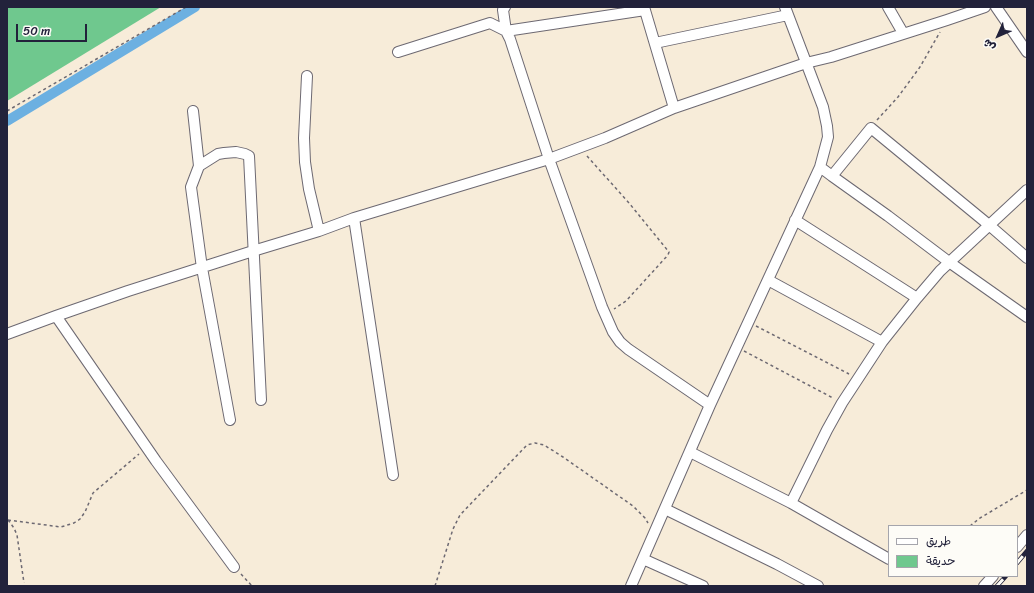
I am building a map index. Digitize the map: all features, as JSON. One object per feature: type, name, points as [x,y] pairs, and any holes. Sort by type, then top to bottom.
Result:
[{"type":"street","points":[[505,7],[503,10],[506,31],[549,159],[604,312],[613,332],[620,342],[628,349],[710,404]]},
{"type":"street","points":[[888,7],[903,33]]},
{"type":"street","points":[[7,334],[56,316],[253,251],[319,231],[354,218],[549,159],[605,138],[674,108],[806,62],[831,56],[985,7]]},
{"type":"street","points":[[996,7],[1027,52]]},
{"type":"street","points":[[398,52],[490,23],[506,31],[644,9],[674,108]]},
{"type":"street","points":[[631,586],[710,404],[820,166],[828,137],[828,126],[823,107],[786,11],[655,43]]},
{"type":"street","points":[[307,76],[304,138],[305,162],[309,189],[319,231]]},
{"type":"street","points":[[193,111],[199,166],[191,187],[202,268],[230,420]]},
{"type":"street","points":[[832,176],[871,128],[1027,258]]},
{"type":"street","points":[[199,166],[224,152],[236,152],[249,156],[261,400]]},
{"type":"street","points":[[820,166],[949,262],[1027,317]]},
{"type":"street","points":[[791,503],[842,403],[882,342],[917,298],[949,262],[1027,190]]},
{"type":"street","points":[[354,218],[393,475]]},
{"type":"street","points":[[796,220],[917,298]]},
{"type":"street","points":[[768,280],[882,342]]},
{"type":"street","points":[[56,316],[147,447],[234,567]]},
{"type":"street","points":[[690,452],[791,503],[888,558]]},
{"type":"street","points":[[665,509],[777,564],[818,586]]},
{"type":"street","points":[[1018,546],[1027,535]]},
{"type":"street","points":[[643,559],[703,586]]},
{"type":"street","points":[[984,586],[991,577]]},
{"type":"path","points":[[7,111],[186,7]]},
{"type":"path","points":[[871,128],[898,97],[920,67],[947,20]]},
{"type":"path","points":[[579,147],[669,252],[668,255],[626,300],[616,308],[604,312]]},
{"type":"path","points":[[748,322],[858,378]]},
{"type":"path","points":[[737,347],[842,403]]},
{"type":"path","points":[[435,586],[453,530],[460,515],[527,445],[535,443],[544,445],[563,457],[634,506],[645,518],[654,534]]},
{"type":"path","points":[[7,520],[61,527],[74,523],[80,519],[85,512],[93,493],[147,447]]},
{"type":"path","points":[[971,525],[985,515],[1027,490]]},
{"type":"path","points":[[7,520],[14,528],[17,535],[24,582]]},
{"type":"path","points":[[234,567],[252,586]]},
{"type":"green space","points":[[7,7],[161,7],[7,101]]},
{"type":"waterway","points":[[7,121],[195,7]]},
{"type":"railway","points":[[1018,562],[1027,551]]},
{"type":"railway","points":[[997,586],[1005,577]]}]
